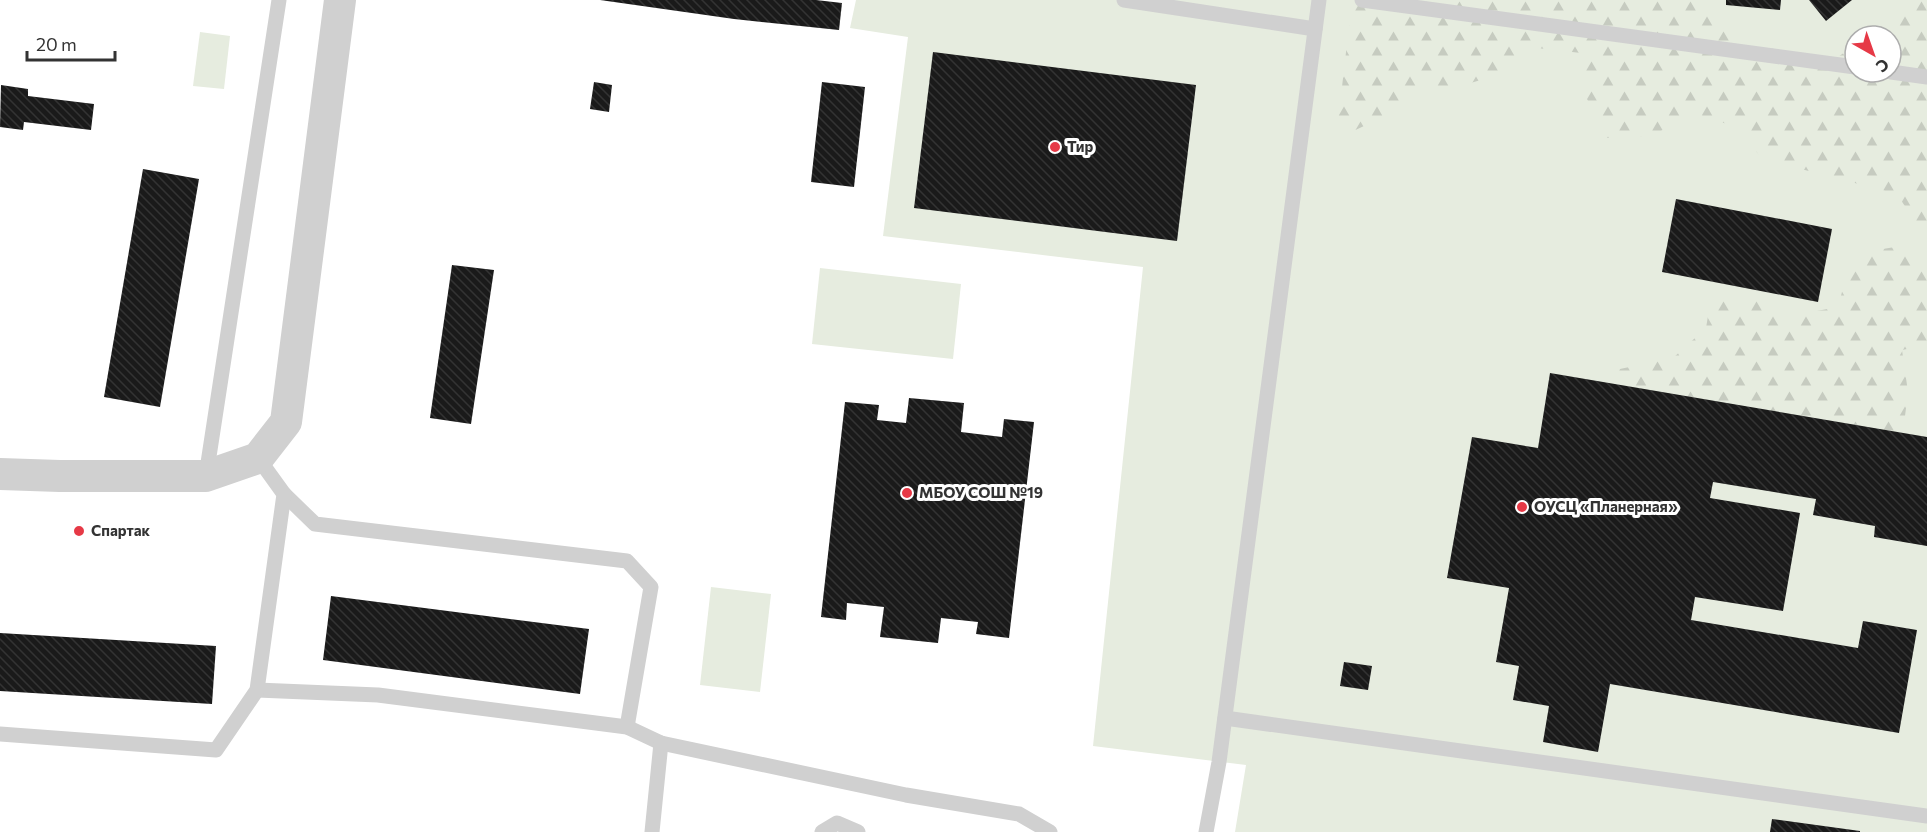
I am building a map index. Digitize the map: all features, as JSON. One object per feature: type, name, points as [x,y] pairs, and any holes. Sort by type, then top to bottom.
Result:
[{"type":"street","points":[[0,474],[206,476],[258,458],[286,422],[340,0]]},
{"type":"lane","points":[[206,476],[279,0]]},
{"type":"lane","points":[[1124,0],[1315,29]]},
{"type":"lane","points":[[1206,832],[1225,718],[1319,0]]},
{"type":"lane","points":[[1362,0],[1843,65]]},
{"type":"lane","points":[[1903,74],[1927,77]]},
{"type":"lane","points":[[258,458],[284,494],[315,524],[627,561],[651,587],[627,727]]},
{"type":"lane","points":[[0,734],[216,750],[256,690],[284,494]]},
{"type":"lane","points":[[256,690],[378,695],[627,727],[661,743],[906,795],[1018,814],[1050,832]]},
{"type":"lane","points":[[1225,718],[1927,816]]},
{"type":"lane","points":[[652,832],[661,743]]},
{"type":"lane","points":[[822,832],[837,823],[858,832]]},
{"type":"green space","name":"ОУСЦ «Планерная»","points":[[856,0],[1927,0],[1927,832],[1235,832],[1246,765],[1093,746],[1143,267],[883,236],[908,37],[850,28]]},
{"type":"green space","points":[[1352,0],[1714,0],[1709,10],[1741,40],[1828,64],[1843,53],[1843,84],[1903,84],[1903,24],[1882,24],[1910,0],[1927,0],[1927,240],[1897,194],[1763,159],[1733,126],[1691,112],[1653,136],[1607,138],[1586,97],[1581,53],[1537,48],[1501,74],[1457,87],[1413,92],[1377,120],[1336,139]]},
{"type":"green space","points":[[200,32],[230,36],[224,89],[193,86]]},
{"type":"green space","points":[[1895,247],[1927,254],[1927,345],[1902,350],[1908,392],[1902,440],[1626,392],[1615,370],[1673,358],[1706,328],[1711,298],[1748,296],[1790,316],[1838,307],[1852,254]]},
{"type":"green space","points":[[820,268],[961,284],[953,359],[812,344]]},
{"type":"green space","points":[[711,587],[771,594],[760,692],[700,685]]},
{"type":"building","points":[[600,0],[816,0],[842,3],[839,30],[734,19]]},
{"type":"building","points":[[1726,0],[1781,0],[1780,10],[1726,5]]},
{"type":"building","points":[[1809,0],[1852,0],[1826,21]]},
{"type":"building","name":"Тир","points":[[933,52],[1196,85],[1177,241],[914,208]]},
{"type":"building","points":[[594,82],[612,85],[609,112],[590,109]]},
{"type":"building","points":[[822,82],[865,87],[854,187],[811,182]]},
{"type":"building","points":[[1,85],[28,89],[28,96],[94,104],[91,130],[24,122],[23,130],[0,127]]},
{"type":"building","points":[[143,169],[199,179],[160,407],[104,397]]},
{"type":"building","points":[[1676,199],[1832,229],[1818,302],[1662,272]]},
{"type":"building","points":[[452,265],[494,270],[471,424],[430,418]]},
{"type":"building","points":[[1550,373],[1927,437],[1927,546],[1874,537],[1875,526],[1813,515],[1816,499],[1713,482],[1710,498],[1800,513],[1783,611],[1695,597],[1691,620],[1858,648],[1863,621],[1917,630],[1899,733],[1610,684],[1598,752],[1543,742],[1549,706],[1513,700],[1519,666],[1496,662],[1509,588],[1447,578],[1472,437],[1538,448]]},
{"type":"building","points":[[909,398],[964,403],[961,432],[1002,437],[1004,419],[1034,422],[1009,638],[976,634],[978,622],[941,618],[938,643],[880,637],[884,607],[847,603],[846,620],[821,617],[845,402],[879,405],[877,420],[906,423]]},
{"type":"building","points":[[331,596],[589,629],[580,694],[323,660]]},
{"type":"building","points":[[0,633],[216,646],[212,704],[0,691]]},
{"type":"building","points":[[1344,662],[1372,666],[1368,690],[1340,686]]},
{"type":"building","points":[[1772,819],[1860,831],[1860,832],[1770,832]]},
{"type":"place","name":"Тир","points":[[1055,147]]},
{"type":"place","name":"МБОУ СОШ №19","points":[[907,493]]},
{"type":"place","name":"ОУСЦ «Планерная»","points":[[1522,507]]},
{"type":"place","name":"Спартак","points":[[79,531]]}]
